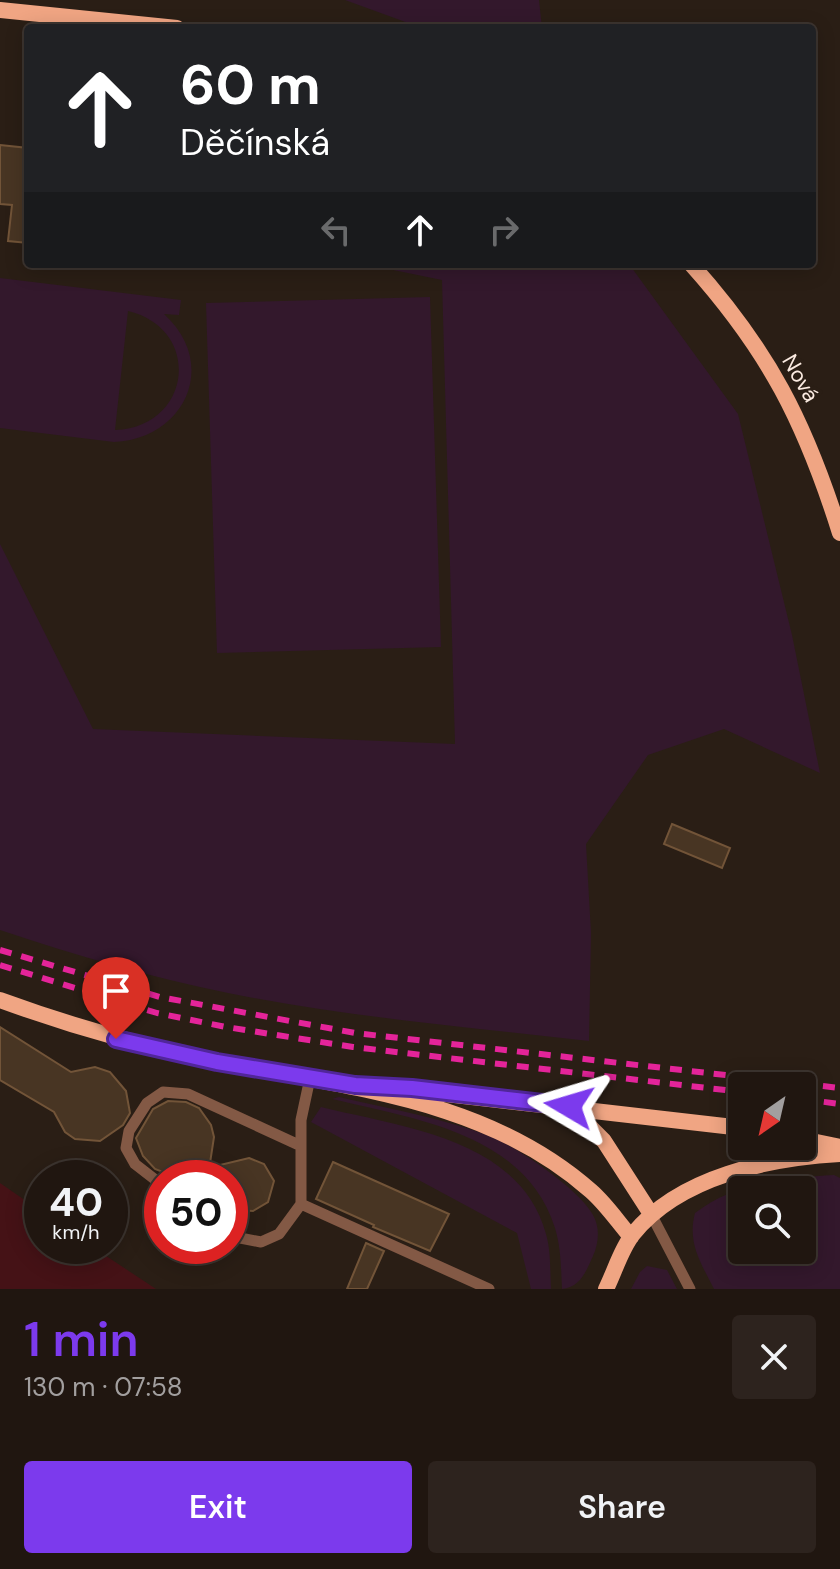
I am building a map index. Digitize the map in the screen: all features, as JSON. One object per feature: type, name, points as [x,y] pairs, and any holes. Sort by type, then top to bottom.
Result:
[{"type":"main road","points":[[0,10],[138,24]]},
{"type":"main road","name":"Nová","points":[[695,268],[733,311],[778,380],[802,427],[840,533]]},
{"type":"main road","points":[[0,1000],[116,1039],[217,1062],[355,1085],[412,1088],[728,1126]]},
{"type":"main road","points":[[355,1085],[448,1111],[529,1147],[591,1192],[631,1237]]},
{"type":"main road","points":[[569,1106],[604,1141],[651,1214]]},
{"type":"main road","points":[[816,1142],[840,1147]]},
{"type":"main road","points":[[606,1289],[631,1237],[651,1214],[727,1173],[769,1161],[840,1154]]},
{"type":"lane","points":[[248,1239],[261,1242],[279,1234],[301,1204],[301,1120],[310,1078]]},
{"type":"lane","points":[[144,1171],[135,1164],[126,1148],[129,1131],[147,1103],[163,1092],[188,1094],[301,1146]]},
{"type":"lane","points":[[301,1204],[489,1289]]},
{"type":"lane","points":[[651,1214],[690,1289]]},
{"type":"shaded area","points":[[345,0],[539,0],[542,24],[411,24]]},
{"type":"shaded area","points":[[384,268],[632,268],[738,414],[792,635],[820,773],[724,729],[648,755],[586,844],[591,933],[589,1041],[363,1015],[228,993],[113,965],[0,930],[0,544],[93,729],[455,744],[442,280]]},
{"type":"shaded area","points":[[0,278],[181,300],[179,315],[164,314],[181,334],[190,355],[191,376],[186,396],[175,414],[159,428],[139,438],[114,442],[0,428]],"holes":[[[128,311],[152,321],[168,337],[177,356],[178,376],[173,396],[160,413],[141,425],[115,430]]]},
{"type":"shaded area","points":[[430,297],[441,647],[217,653],[206,303]]},
{"type":"shaded area","points":[[339,1097],[473,1130],[503,1142],[547,1171],[586,1205],[595,1220],[597,1246],[582,1277],[574,1285],[562,1289],[557,1236],[540,1196],[519,1171],[493,1151],[463,1135],[431,1124],[332,1099]]},
{"type":"shaded area","points":[[321,1107],[454,1142],[484,1157],[511,1176],[532,1202],[546,1234],[551,1289],[531,1289],[517,1233],[311,1122]]},
{"type":"shaded area","points":[[834,1175],[840,1178],[840,1289],[714,1289],[694,1243],[695,1213],[728,1194],[728,1264],[816,1264],[816,1177]]},
{"type":"shaded area","points":[[0,1183],[24,1200],[24,1264],[118,1264],[156,1289],[0,1289]]},
{"type":"shaded area","points":[[647,1266],[667,1270],[677,1289],[631,1289]]},
{"type":"building","points":[[0,145],[24,148],[24,243],[8,241],[12,205],[0,204]]},
{"type":"building","points":[[672,824],[730,848],[722,868],[664,844]]},
{"type":"building","points":[[0,1027],[71,1072],[95,1067],[110,1072],[126,1091],[130,1113],[123,1125],[100,1141],[75,1139],[65,1132],[54,1112],[0,1080]]},
{"type":"building","points":[[168,1101],[186,1102],[199,1108],[211,1125],[214,1137],[210,1160],[147,1160],[136,1138],[153,1109]]},
{"type":"building","points":[[249,1158],[264,1164],[274,1181],[268,1202],[253,1211],[248,1211],[248,1160],[241,1160]]},
{"type":"building","points":[[333,1162],[449,1214],[430,1251],[316,1199]]},
{"type":"building","points":[[366,1243],[384,1251],[367,1289],[347,1289]]},
{"type":"railway","points":[[0,950],[160,997],[355,1033],[840,1088]]},
{"type":"railway","points":[[0,965],[157,1013],[226,1027],[353,1047],[728,1090]]},
{"type":"railway","points":[[816,1101],[840,1104]]},
{"type":"route","points":[[116,1039],[217,1062],[355,1085],[412,1088],[569,1106]]}]
